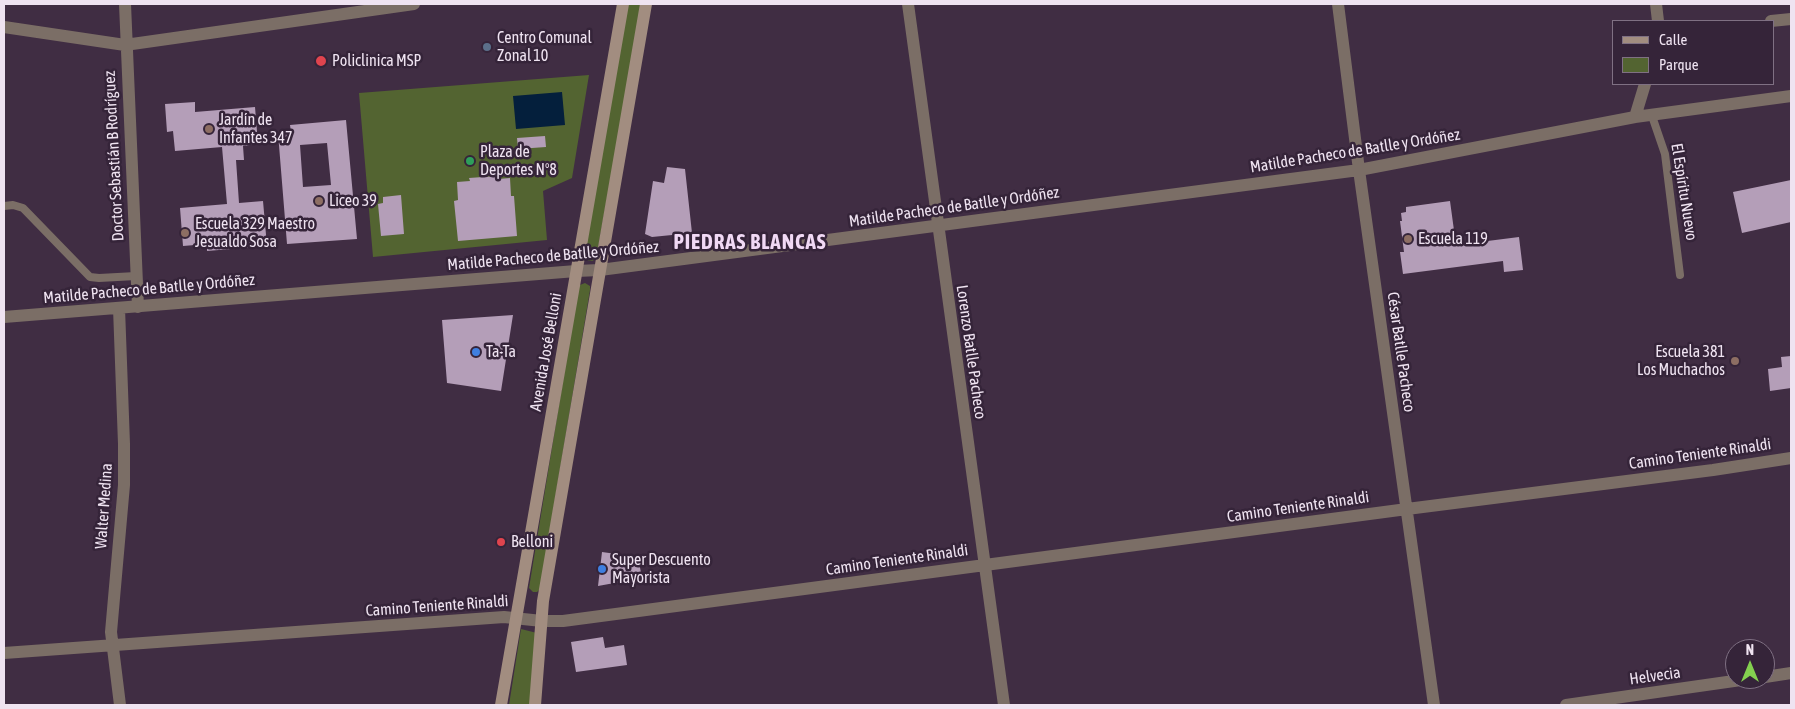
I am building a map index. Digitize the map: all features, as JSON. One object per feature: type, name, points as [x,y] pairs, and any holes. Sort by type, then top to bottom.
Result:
[{"type":"main road","name":"Avenida José Belloni","points":[[501,705],[623,4]]},
{"type":"main road","points":[[535,705],[543,601],[646,4]]},
{"type":"street","name":"Doctor Sebastián B Rodríguez","points":[[125,4],[138,307]]},
{"type":"street","points":[[4,27],[126,45],[373,7],[414,4]]},
{"type":"street","name":"Lorenzo Batlle Pacheco","points":[[908,4],[1004,705]]},
{"type":"street","name":"César Batlle Pacheco","points":[[1338,4],[1359,170],[1434,705]]},
{"type":"street","points":[[1656,4],[1658,20]]},
{"type":"street","points":[[1775,21],[1791,19]]},
{"type":"street","points":[[1635,117],[1645,85]]},
{"type":"street","name":"Matilde Pacheco de Batlle y Ordóñez","points":[[4,317],[600,270],[1359,170],[1635,117],[1791,96]]},
{"type":"street","name":"Walter Medina","points":[[119,308],[124,485],[111,632],[120,705]]},
{"type":"street","name":"Camino Teniente Rinaldi","points":[[4,653],[515,617],[542,621],[564,621],[1713,470],[1791,458]]},
{"type":"street","points":[[1775,675],[1791,673]]},
{"type":"street","name":"Helvecia","points":[[1566,705],[1725,682]]},
{"type":"lane","name":"El Espíritu Nuevo","points":[[1652,116],[1665,154],[1680,275]]},
{"type":"lane","points":[[4,206],[13,205],[23,208],[90,277],[136,276]]},
{"type":"green space","points":[[627,4],[642,4],[596,259],[592,261],[586,260],[583,257]]},
{"type":"green space","name":"Plaza de Deportes N°8","points":[[589,75],[572,178],[543,191],[547,240],[373,257],[359,93]]},
{"type":"green space","points":[[585,283],[590,286],[590,290],[540,589],[537,592],[533,592],[529,588],[578,289],[580,285]]},
{"type":"green space","points":[[521,629],[537,633],[531,705],[509,705]]},
{"type":"water","points":[[562,92],[565,125],[516,129],[513,96]]},
{"type":"building","points":[[195,102],[195,112],[255,107],[258,144],[243,146],[244,160],[236,160],[239,203],[263,201],[267,246],[207,251],[207,244],[183,246],[180,208],[227,204],[222,147],[175,151],[173,131],[167,132],[165,104]]},
{"type":"building","points":[[346,120],[357,239],[287,244],[278,133],[291,132],[290,125]],"holes":[[[327,143],[331,185],[303,187],[300,145]]]},
{"type":"building","points":[[545,136],[546,147],[518,149],[517,138]]},
{"type":"building","points":[[667,167],[685,169],[692,233],[652,237],[645,234],[653,181],[664,183]]},
{"type":"building","points":[[497,176],[498,179],[510,178],[511,196],[514,196],[517,236],[458,241],[454,201],[458,200],[457,182],[470,181],[469,178]]},
{"type":"building","points":[[1791,180],[1791,222],[1742,233],[1733,192]]},
{"type":"building","points":[[401,195],[404,234],[381,236],[378,204],[383,203],[383,197]]},
{"type":"building","points":[[1450,201],[1456,245],[1519,237],[1523,270],[1504,272],[1503,261],[1403,274],[1400,252],[1404,252],[1400,221],[1402,221],[1401,213],[1406,212],[1406,207]]},
{"type":"building","name":"Ta-Ta","points":[[513,315],[501,391],[447,383],[442,320]]},
{"type":"building","points":[[1791,356],[1791,388],[1770,391],[1768,369],[1782,367],[1781,357]]},
{"type":"building","points":[[602,552],[638,557],[642,578],[598,586]]},
{"type":"building","points":[[603,637],[605,648],[624,645],[627,665],[576,672],[571,642]]},
{"type":"place","name":"Centro Comunal Zonal 10","points":[[487,47]]},
{"type":"place","name":"Policlinica MSP","points":[[321,61]]},
{"type":"place","name":"Jardín de Infantes 347","points":[[209,129]]},
{"type":"place","name":"Plaza de Deportes N°8","points":[[470,161]]},
{"type":"place","name":"Liceo 39","points":[[319,201]]},
{"type":"place","name":"Escuela 329 Maestro Jesualdo Sosa","points":[[185,233]]},
{"type":"place","name":"Escuela 119","points":[[1408,239]]},
{"type":"place","name":"Ta-Ta","points":[[476,352]]},
{"type":"place","name":"Escuela 381 Los Muchachos","points":[[1735,361]]},
{"type":"place","name":"Belloni","points":[[501,542]]},
{"type":"place","name":"Super Descuento Mayorista","points":[[602,569]]},
{"type":"district","name":"PIEDRAS BLANCAS","points":[[750,242]]}]
